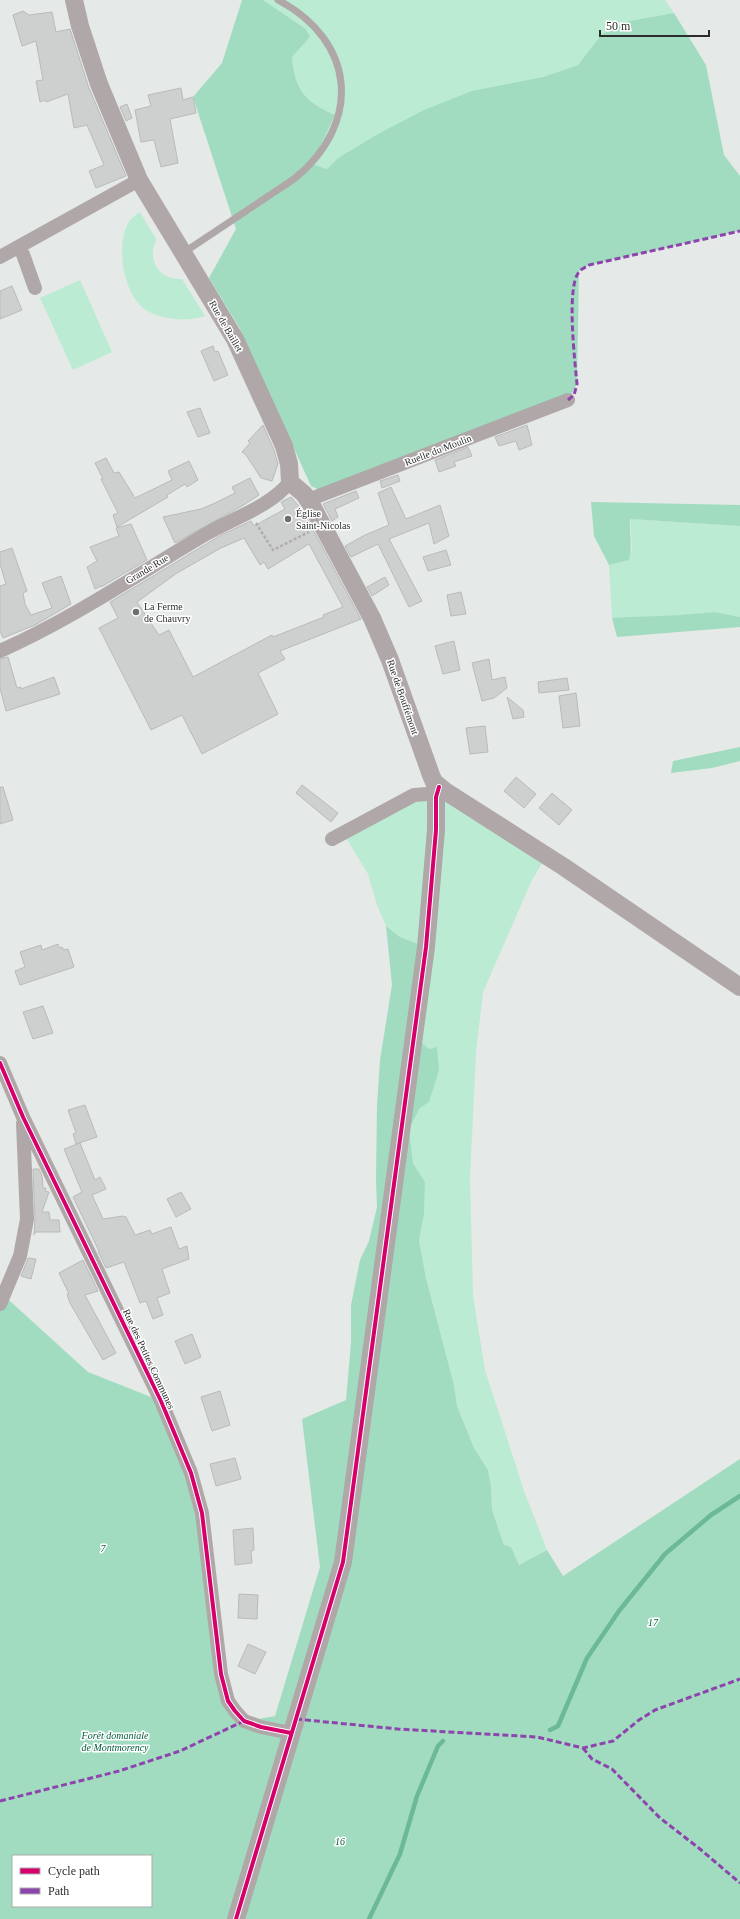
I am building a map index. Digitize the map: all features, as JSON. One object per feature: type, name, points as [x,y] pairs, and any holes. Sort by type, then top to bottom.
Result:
[{"type":"street","name":"Rue de Baillet","points":[[74,0],[80,26],[99,84],[139,180],[244,357],[284,446],[289,464],[290,482]]},
{"type":"street","points":[[0,257],[139,180]]},
{"type":"street","points":[[20,246],[35,288]]},
{"type":"street","name":"Ruelle du Moulin","points":[[308,500],[568,400]]},
{"type":"street","name":"Rue de Bouffémont","points":[[290,482],[301,490],[308,500],[372,618],[390,660],[434,782],[439,787],[564,867],[740,987]]},
{"type":"street","name":"Grande Rue","points":[[0,650],[70,616],[208,533],[250,512],[281,492],[290,482]]},
{"type":"street","points":[[332,839],[414,795],[428,794],[439,787]]},
{"type":"street","points":[[236,1919],[343,1562],[426,947],[435,844],[436,797],[439,787]]},
{"type":"street","name":"Rue des Petites Communes","points":[[0,1063],[23,1117],[161,1401],[191,1473],[202,1513],[221,1674],[228,1701],[234,1711],[244,1721],[261,1727],[291,1733]]},
{"type":"street","points":[[0,1304],[20,1256],[27,1219],[23,1117]]},
{"type":"lane","points":[[183,254],[272,195],[302,172],[318,156],[332,134],[339,111],[342,91],[338,66],[334,53],[314,25],[278,0]]},
{"type":"path","points":[[250,512],[273,550],[322,525]]},
{"type":"green space","points":[[242,0],[263,0],[306,29],[310,37],[292,57],[293,68],[303,93],[316,105],[335,115],[312,164],[327,169],[338,158],[378,134],[424,110],[472,91],[543,77],[578,65],[602,34],[629,21],[674,13],[706,65],[724,155],[740,176],[740,231],[589,265],[579,271],[577,384],[568,400],[326,493],[311,486],[239,327],[209,278],[236,229],[193,97],[222,63]]},
{"type":"green space","points":[[263,0],[665,0],[674,13],[629,21],[603,34],[578,65],[543,77],[338,158],[327,169],[312,164],[335,115],[324,110],[303,93],[293,69],[292,57],[310,37],[306,29]]},
{"type":"green space","points":[[140,212],[156,239],[153,252],[155,265],[166,276],[182,279],[205,316],[190,319],[167,318],[146,310],[138,303],[127,281],[122,256],[125,231],[132,218]]},
{"type":"green space","points":[[80,280],[112,352],[73,370],[40,298]]},
{"type":"green space","points":[[591,502],[740,505],[740,526],[630,519],[631,550],[629,560],[609,565],[594,536]]},
{"type":"green space","points":[[630,519],[740,526],[740,617],[715,612],[681,616],[612,618],[609,565],[629,560],[632,549]]},
{"type":"green space","points":[[715,612],[740,617],[740,627],[617,637],[612,618],[676,615]]},
{"type":"green space","points":[[740,747],[740,761],[712,768],[671,773],[673,761]]},
{"type":"green space","points":[[435,787],[546,856],[532,880],[483,992],[476,1052],[470,1178],[473,1296],[485,1370],[524,1491],[547,1550],[519,1565],[511,1548],[504,1545],[492,1510],[491,1486],[488,1470],[474,1448],[457,1406],[454,1385],[426,1278],[419,1240],[424,1215],[425,1182],[413,1163],[409,1129],[420,1108],[429,1102],[429,1049],[421,1042],[426,947],[400,937],[386,926],[377,905],[368,874],[343,833]]},
{"type":"green space","name":"Forêt domaniale de Montmorency","points":[[386,926],[400,937],[426,947],[421,1042],[429,1049],[437,1047],[439,1070],[429,1102],[420,1108],[409,1129],[413,1163],[425,1182],[424,1215],[419,1240],[426,1278],[454,1385],[457,1406],[474,1448],[488,1470],[491,1486],[492,1510],[504,1545],[511,1547],[519,1565],[547,1550],[563,1576],[740,1459],[740,1919],[0,1919],[0,1292],[88,1372],[161,1401],[191,1473],[224,1704],[253,1720],[275,1716],[320,1567],[302,1419],[346,1400],[351,1343],[351,1305],[360,1260],[369,1241],[377,1207],[377,1105],[380,1060],[392,985]]},
{"type":"building","points":[[23,11],[29,15],[52,12],[56,32],[70,29],[89,88],[126,176],[96,188],[89,171],[104,165],[87,125],[74,128],[68,94],[46,102],[45,100],[40,102],[36,81],[43,80],[36,41],[22,46],[13,15]]},
{"type":"building","points":[[181,88],[183,100],[193,97],[196,113],[170,119],[178,163],[161,167],[154,140],[141,142],[135,110],[151,106],[148,95]]},
{"type":"building","points":[[127,104],[132,118],[126,121],[120,107]]},
{"type":"building","points":[[12,286],[22,310],[0,319],[0,291]]},
{"type":"building","points":[[213,346],[215,352],[218,351],[228,375],[214,381],[201,351]]},
{"type":"building","points":[[200,408],[210,433],[198,437],[187,412]]},
{"type":"building","points":[[263,425],[274,450],[278,464],[272,481],[261,478],[246,455],[242,452],[250,443],[248,441]]},
{"type":"building","points":[[527,425],[532,445],[519,450],[516,441],[499,446],[495,437]]},
{"type":"building","points":[[468,447],[472,456],[454,462],[456,466],[439,472],[435,460]]},
{"type":"building","points":[[106,458],[114,473],[119,472],[135,498],[172,480],[168,471],[189,461],[198,480],[187,487],[185,484],[167,495],[168,497],[117,527],[113,515],[118,513],[101,479],[103,479],[95,463]]},
{"type":"building","points":[[398,475],[400,481],[382,488],[380,481]]},
{"type":"building","points":[[250,478],[259,495],[175,543],[163,517],[201,509],[215,503],[235,493],[232,487]]},
{"type":"building","points":[[391,487],[406,519],[440,505],[449,536],[434,544],[429,523],[389,539],[422,601],[409,607],[378,544],[351,557],[345,546],[365,535],[389,525],[378,493]]},
{"type":"building","points":[[356,491],[359,498],[335,509],[338,517],[332,521],[323,504]]},
{"type":"building","points":[[291,497],[303,511],[361,619],[280,651],[285,659],[258,673],[278,714],[202,754],[182,715],[151,730],[99,628],[118,618],[110,602],[221,535],[251,521],[254,526],[285,509],[281,502]],"holes":[[[244,538],[260,565],[264,562],[268,569],[309,544],[343,607],[323,615],[324,617],[273,637],[272,635],[193,677],[169,630],[159,635],[137,602],[177,573],[221,548]]]},
{"type":"building","points":[[131,524],[147,560],[95,589],[87,567],[97,561],[90,547],[119,536],[116,528]]},
{"type":"building","points":[[12,548],[27,591],[23,593],[25,604],[31,615],[52,608],[42,583],[61,576],[71,604],[35,625],[3,638],[0,631],[0,586],[6,584],[0,564],[0,552]]},
{"type":"building","points":[[446,550],[451,565],[428,571],[423,557]]},
{"type":"building","points":[[385,577],[389,585],[372,596],[367,587]]},
{"type":"building","points":[[461,592],[466,614],[451,616],[447,595]]},
{"type":"building","points":[[454,641],[460,670],[443,674],[435,646]]},
{"type":"building","points":[[8,657],[17,688],[21,687],[21,689],[54,677],[60,694],[6,711],[0,688],[0,659]]},
{"type":"building","points":[[489,659],[492,680],[505,677],[507,688],[494,698],[482,701],[472,663]]},
{"type":"building","points":[[567,678],[569,690],[539,693],[538,682]]},
{"type":"building","points":[[576,693],[580,726],[563,728],[559,696]]},
{"type":"building","points":[[507,697],[523,710],[524,717],[513,719]]},
{"type":"building","points":[[485,726],[488,752],[470,754],[466,728]]},
{"type":"building","points":[[516,777],[536,794],[524,808],[504,791]]},
{"type":"building","points":[[302,785],[338,813],[331,822],[296,793]]},
{"type":"building","points":[[0,787],[3,787],[13,820],[0,824]]},
{"type":"building","points":[[552,793],[572,810],[559,825],[539,808]]},
{"type":"building","points":[[58,944],[59,948],[62,947],[64,950],[68,949],[74,967],[20,985],[15,971],[25,967],[20,952],[41,945],[42,950]]},
{"type":"building","points":[[43,1006],[53,1033],[33,1039],[23,1012]]},
{"type":"building","points":[[85,1105],[97,1137],[76,1144],[73,1134],[76,1133],[68,1110]]},
{"type":"building","points":[[80,1143],[95,1180],[100,1177],[106,1189],[92,1195],[103,1219],[123,1216],[126,1217],[135,1235],[150,1230],[152,1234],[171,1227],[179,1249],[187,1246],[189,1259],[162,1269],[170,1293],[157,1298],[163,1315],[153,1319],[146,1301],[140,1303],[124,1262],[106,1268],[73,1197],[82,1192],[64,1149]]},
{"type":"building","points":[[33,1169],[39,1169],[42,1176],[43,1188],[46,1188],[45,1191],[49,1192],[42,1212],[49,1212],[50,1220],[59,1220],[60,1232],[35,1232],[34,1235],[35,1219]]},
{"type":"building","points":[[181,1192],[191,1209],[176,1217],[167,1199]]},
{"type":"building","points":[[28,1258],[36,1259],[31,1279],[21,1276]]},
{"type":"building","points":[[83,1260],[98,1291],[85,1295],[116,1353],[103,1360],[70,1303],[67,1294],[69,1294],[59,1273]]},
{"type":"building","points":[[192,1334],[201,1357],[185,1364],[175,1341]]},
{"type":"building","points":[[220,1391],[230,1425],[212,1431],[201,1397]]},
{"type":"building","points":[[235,1458],[241,1479],[216,1486],[210,1464]]},
{"type":"building","points":[[253,1528],[254,1550],[251,1551],[252,1563],[235,1565],[233,1530]]},
{"type":"building","points":[[239,1594],[258,1595],[257,1619],[238,1618]]},
{"type":"building","points":[[248,1644],[266,1652],[255,1674],[238,1666]]},
{"type":"waterway","points":[[550,1730],[558,1726],[587,1658],[619,1611],[665,1554],[711,1515],[740,1496]]},
{"type":"waterway","points":[[369,1919],[400,1854],[417,1796],[438,1746],[443,1741]]},
{"type":"marked path","points":[[568,400],[574,395],[577,384],[573,343],[572,308],[575,280],[582,269],[589,265],[740,231]]},
{"type":"marked path","points":[[296,1719],[398,1729],[537,1737],[583,1748],[613,1741],[639,1720],[655,1710],[740,1679]]},
{"type":"marked path","points":[[0,1801],[119,1771],[180,1751],[244,1721]]},
{"type":"marked path","points":[[583,1748],[592,1759],[612,1769],[660,1818],[740,1883]]},
{"type":"cycle path","points":[[236,1919],[343,1562],[426,947],[436,830],[436,797],[439,787]]},
{"type":"cycle path","points":[[0,1063],[23,1117],[161,1401],[191,1473],[202,1513],[221,1674],[228,1701],[244,1721],[261,1727],[291,1733]]},
{"type":"place","name":"Église Saint-Nicolas","points":[[288,519]]},
{"type":"place","name":"La Ferme de Chauvry","points":[[136,612]]},
{"type":"park label","name":"7","points":[[103,1548]]},
{"type":"park label","name":"17","points":[[653,1622]]},
{"type":"park label","name":"16","points":[[340,1841]]}]
